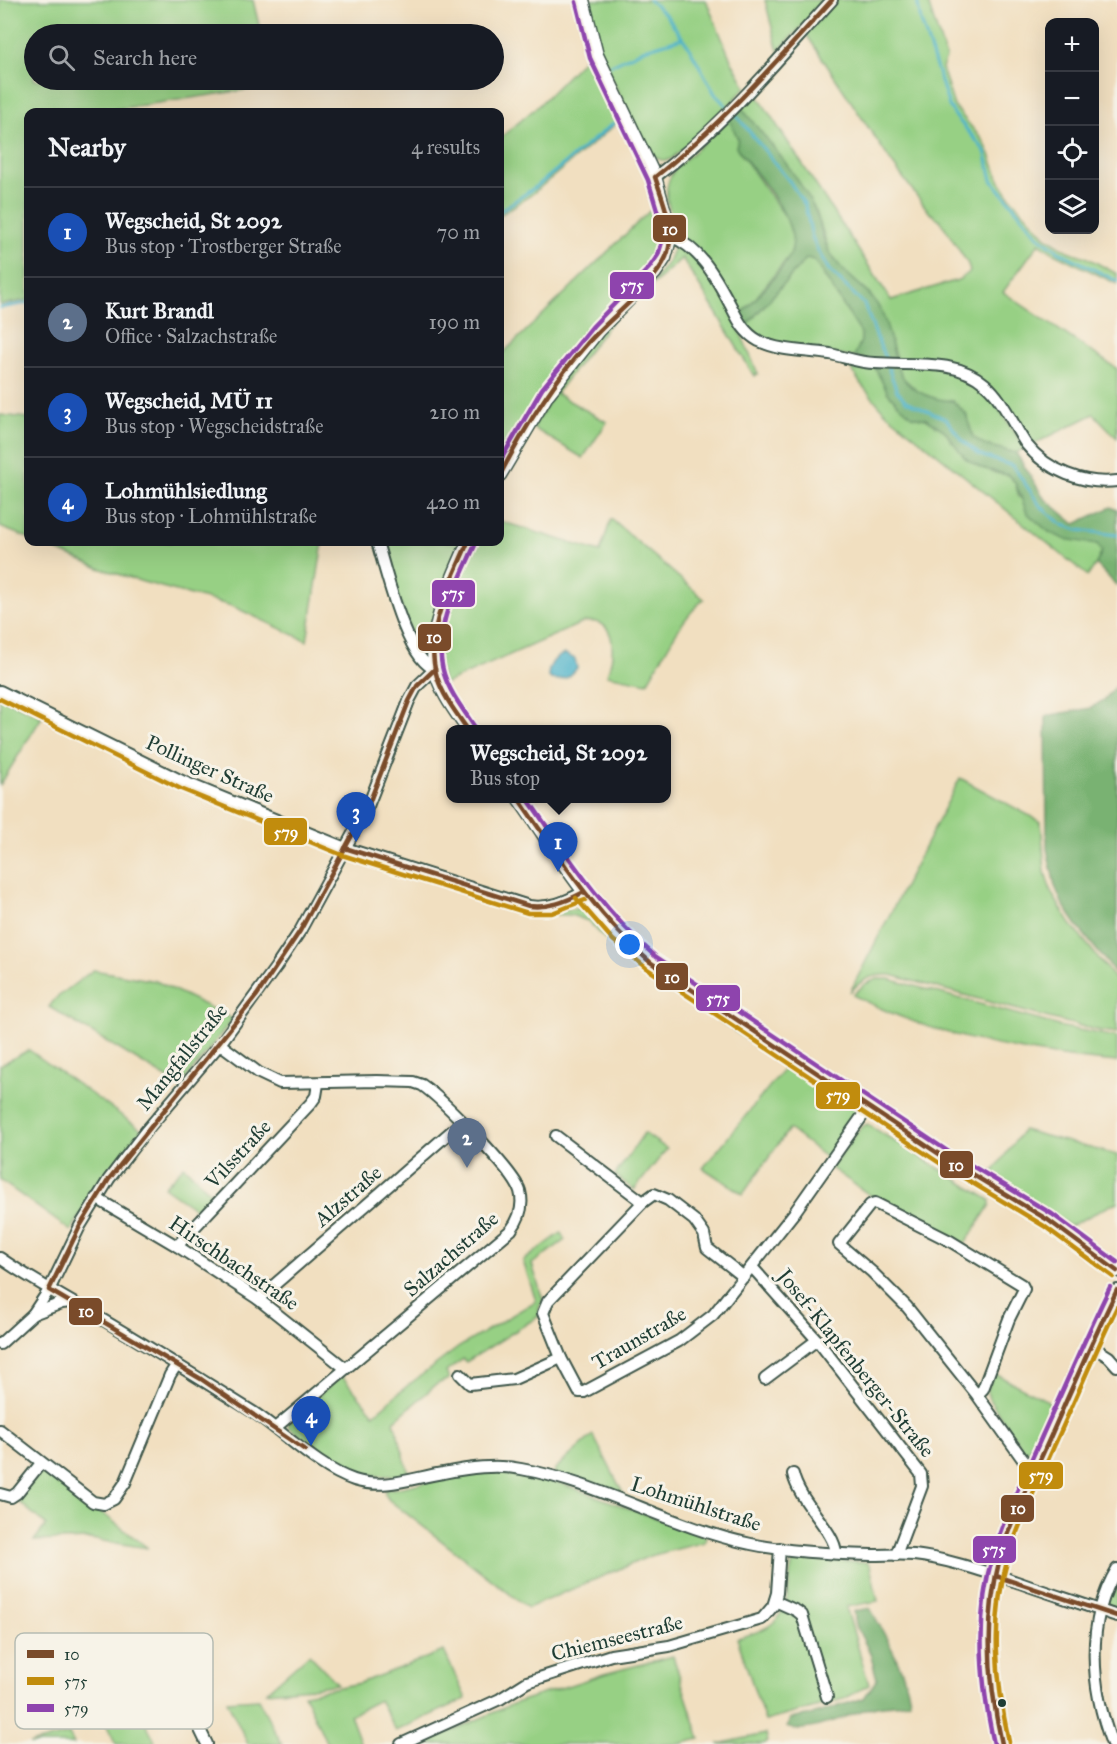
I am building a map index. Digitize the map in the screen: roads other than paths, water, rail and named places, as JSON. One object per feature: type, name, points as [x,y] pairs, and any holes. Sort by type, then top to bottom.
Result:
[{"type":"main road","points":[[504,468],[548,394],[598,331],[646,283],[661,265],[668,251],[670,236],[662,197],[655,177],[597,56],[582,0]]},
{"type":"main road","points":[[465,725],[444,693],[435,669],[433,652],[436,631],[449,588],[466,546]]},
{"type":"main road","points":[[521,803],[582,893],[618,935],[650,962],[945,1158],[1048,1220],[1117,1271]]},
{"type":"street","points":[[655,177],[695,145],[738,103],[832,0]]},
{"type":"street","points":[[670,236],[681,240],[696,252],[715,276],[740,323],[752,337],[778,349],[826,354],[876,364],[948,367],[970,374],[987,385],[1032,452],[1053,468],[1092,481],[1117,481]]},
{"type":"street","points":[[378,546],[394,599],[412,646],[428,667],[435,669]]},
{"type":"street","name":"Mangfallstraße","points":[[33,1314],[49,1290],[96,1198],[145,1132],[220,1044],[300,931],[373,796],[409,700],[417,686],[435,669]]},
{"type":"street","name":"Pollinger Straße","points":[[0,691],[184,782],[345,848],[529,906],[556,905],[582,893]]},
{"type":"street","name":"Salzachstraße","points":[[220,1044],[259,1073],[276,1082],[417,1083],[431,1092],[501,1164],[517,1185],[521,1202],[520,1216],[511,1230],[275,1428]]},
{"type":"street","name":"Vilsstraße","points":[[177,1246],[311,1103],[316,1096],[318,1084]]},
{"type":"street","name":"Traunstraße","points":[[460,1374],[470,1384],[506,1381],[561,1358],[577,1390],[584,1392],[693,1332],[713,1315],[752,1267],[794,1213],[868,1108]]},
{"type":"street","name":"Alzstraße","points":[[258,1299],[462,1122]]},
{"type":"street","points":[[556,1136],[643,1202]]},
{"type":"street","points":[[561,1358],[543,1313],[548,1301],[643,1202],[654,1194],[668,1200],[701,1228],[707,1248],[744,1277]]},
{"type":"street","name":"Hirschbachstraße","points":[[96,1198],[177,1246],[258,1299],[345,1368]]},
{"type":"street","points":[[977,1395],[983,1389],[1009,1319],[1024,1288],[950,1241],[875,1203],[870,1205],[839,1244],[872,1272],[907,1307],[977,1395],[986,1405],[1024,1461],[1036,1471]]},
{"type":"street","name":"Lohmühlstraße","points":[[0,1258],[49,1290],[177,1364],[341,1474],[367,1483],[392,1484],[477,1467],[520,1469],[582,1486],[749,1544],[836,1553],[940,1559],[1117,1616]]},
{"type":"street","name":"Josef-Klapfenberger-Straße","points":[[752,1267],[817,1340],[922,1477],[919,1494],[896,1555]]},
{"type":"street","points":[[1002,1744],[994,1707],[990,1654],[996,1576],[1008,1535],[1090,1345],[1117,1290]]},
{"type":"street","points":[[0,1344],[33,1314],[62,1303],[72,1302]]},
{"type":"street","points":[[765,1379],[817,1340]]},
{"type":"street","points":[[1090,1345],[1109,1357],[1117,1366]]},
{"type":"street","points":[[0,1430],[93,1502],[99,1504],[111,1502],[125,1483],[170,1375],[177,1364]]},
{"type":"street","points":[[0,1494],[11,1497],[17,1493],[41,1463]]},
{"type":"street","points":[[793,1474],[797,1490],[833,1542],[836,1553]]},
{"type":"street","points":[[780,1548],[775,1601],[802,1615],[827,1697]]},
{"type":"street","points":[[1112,1744],[1102,1717],[1095,1676],[1096,1630],[1099,1610],[1110,1580],[1117,1569]]},
{"type":"street","name":"Chiemseestraße","points":[[401,1744],[500,1699],[528,1682],[611,1655],[669,1646],[757,1621],[769,1612],[775,1601]]},
{"type":"street","points":[[200,1729],[207,1744]]},
{"type":"water","points":[[565,654],[575,659],[577,668],[566,678],[551,679],[548,676],[551,665],[555,659]]},
{"type":"waterway","points":[[649,0],[666,15],[689,47],[715,94],[740,120],[790,182],[805,205],[812,237],[819,253],[829,270],[864,304],[886,361]]},
{"type":"waterway","points":[[917,0],[921,21],[949,106],[985,151],[992,180],[1038,236],[1060,252],[1117,281]]},
{"type":"waterway","points":[[611,65],[645,49],[682,38]]},
{"type":"waterway","points":[[504,208],[537,186],[614,123]]},
{"type":"waterway","points":[[0,308],[24,304]]},
{"type":"waterway","points":[[888,367],[897,391],[906,401],[946,419],[963,441],[980,455],[1013,466],[1039,504],[1063,525],[1078,530],[1117,535]]},
{"type":"place","name":"Wegscheid, MÜ 11","points":[[356,842]]},
{"type":"place","name":"Wegscheid, St 2092","points":[[558,872]]},
{"type":"place","name":"Kurt Brandl","points":[[467,1168]]},
{"type":"place","name":"Lohmühlsiedlung","points":[[311,1446]]}]
